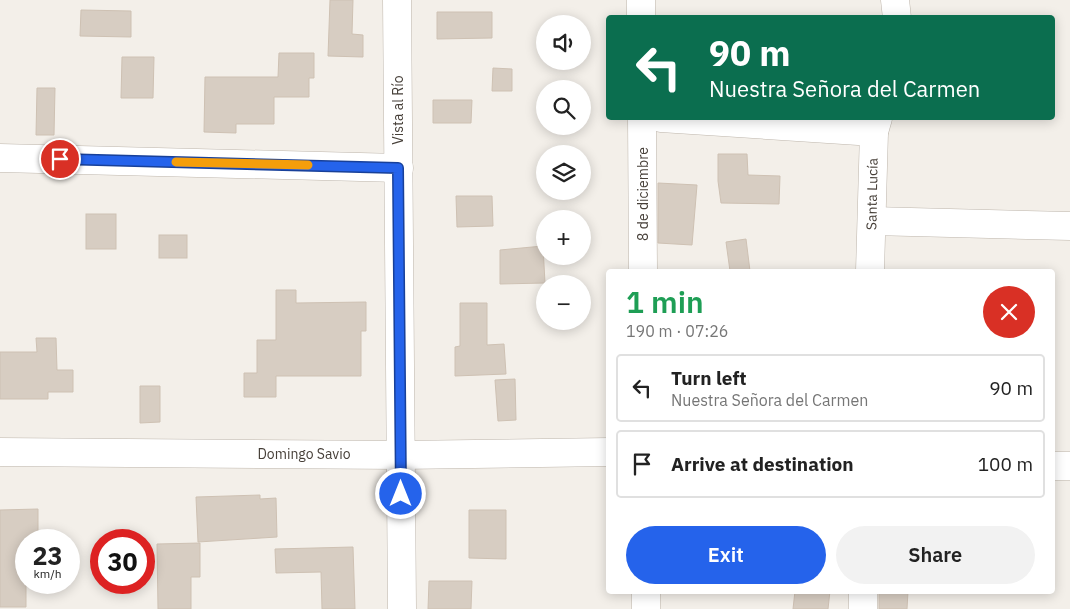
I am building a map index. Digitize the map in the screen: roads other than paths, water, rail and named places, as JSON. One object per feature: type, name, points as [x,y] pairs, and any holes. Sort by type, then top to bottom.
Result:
[{"type":"street","name":"Vista al Río","points":[[397,0],[402,609]]},
{"type":"street","points":[[641,0],[641,15]]},
{"type":"street","points":[[895,0],[898,15]]},
{"type":"street","name":"8 de diciembre","points":[[642,120],[643,269]]},
{"type":"street","points":[[722,120],[876,125]]},
{"type":"street","name":"Santa Lucía","points":[[870,269],[876,125]]},
{"type":"street","points":[[0,158],[398,168]]},
{"type":"street","points":[[872,221],[1070,226]]},
{"type":"street","name":"Domingo Savio","points":[[0,452],[401,455],[606,452]]},
{"type":"street","points":[[1055,466],[1070,466]]},
{"type":"street","points":[[646,594],[646,609]]},
{"type":"street","points":[[863,594],[863,609]]}]
